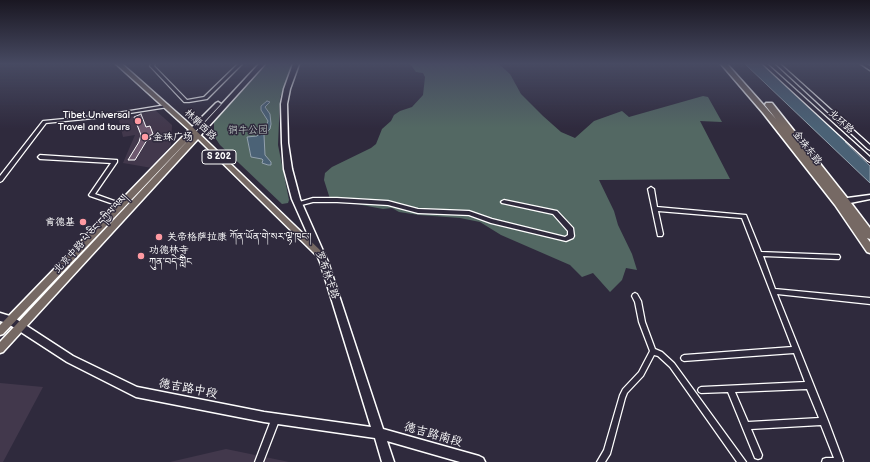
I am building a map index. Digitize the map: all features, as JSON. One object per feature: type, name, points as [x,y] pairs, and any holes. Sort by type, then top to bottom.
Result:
[{"type":"highway","name":"金珠东路","points":[[743,86],[870,235]]},
{"type":"highway","name":"金珠东路","points":[[750,86],[778,116],[842,202],[870,248]]},
{"type":"main road","name":"林廓西路","points":[[143,86],[195,133],[318,252]]},
{"type":"main road","points":[[195,133],[236,86]]},
{"type":"main road","points":[[195,133],[241,86]]},
{"type":"main road","name":"罗布林卡路","points":[[288,86],[284,123],[288,169],[298,204],[318,252],[324,262],[388,462]]},
{"type":"main road","name":"北京中路 པེ་ཅིང་དཀྱིལ་ལམ།","points":[[0,332],[121,205],[195,133]]},
{"type":"main road","name":"北京中路 པེ་ཅིང་དཀྱིལ་ལམ།","points":[[0,349],[190,144],[195,133]]},
{"type":"main road","name":"德吉路中段","points":[[0,317],[10,320],[70,359],[136,392],[276,418],[379,433]]},
{"type":"main road","name":"德吉路南段","points":[[379,433],[479,462]]},
{"type":"street","points":[[171,86],[186,101],[189,101],[205,98],[218,86]]},
{"type":"street","name":"北环路","points":[[789,86],[870,160]]},
{"type":"street","points":[[802,86],[870,148]]},
{"type":"street","points":[[0,180],[45,122],[105,116],[166,106]]},
{"type":"street","points":[[40,157],[115,161],[92,195],[121,205]]},
{"type":"street","points":[[651,189],[660,234]]},
{"type":"street","points":[[842,202],[870,197]]},
{"type":"street","points":[[298,204],[313,200],[388,203],[418,211],[469,213],[566,239],[572,236],[571,230],[555,212],[504,202]]},
{"type":"street","points":[[655,209],[744,216],[839,461],[826,462]]},
{"type":"street","points":[[759,254],[838,257]]},
{"type":"street","points":[[773,291],[870,301]]},
{"type":"street","points":[[635,296],[638,301],[642,322],[653,351],[660,354],[672,365],[742,462]]},
{"type":"street","points":[[684,358],[796,350]]},
{"type":"street","points":[[601,462],[607,451],[622,397],[625,391],[641,374],[653,351]]},
{"type":"street","points":[[701,390],[810,385]]},
{"type":"street","points":[[730,389],[758,455]]},
{"type":"street","points":[[259,462],[276,418]]},
{"type":"street","points":[[746,426],[824,421]]},
{"type":"shaded area","name":"金珠广场","points":[[155,110],[172,125],[171,145],[152,168],[123,163],[135,135],[123,137],[119,120]]},
{"type":"shaded area","points":[[0,383],[43,387],[3,462],[0,462]]},
{"type":"shaded area","points":[[226,449],[289,462],[170,462]]},
{"type":"green space","name":"铜牛公园","points":[[247,86],[284,86],[280,98],[278,145],[289,200],[288,203],[282,204],[220,145],[214,136],[214,122]]},
{"type":"green space","points":[[424,86],[516,86],[521,94],[543,116],[561,132],[575,138],[594,121],[622,111],[629,117],[703,96],[708,97],[722,122],[700,121],[730,179],[599,180],[614,211],[618,225],[632,254],[637,270],[626,268],[622,280],[610,292],[593,273],[582,277],[570,265],[501,235],[480,222],[460,218],[399,212],[392,208],[383,209],[346,202],[331,202],[324,180],[325,173],[332,167],[371,148],[376,144],[382,129],[391,121],[394,115],[400,111],[412,107],[423,95]]},
{"type":"water","points":[[768,86],[787,86],[846,141],[845,142],[870,166],[870,183]]},
{"type":"water","points":[[267,101],[270,102],[265,107],[270,114],[271,124],[270,129],[264,135],[265,155],[271,162],[271,165],[262,163],[262,159],[251,157],[247,137],[257,136],[265,129],[268,121],[261,110],[261,106]]},
{"type":"building","name":"金珠广场","points":[[141,114],[146,127],[150,126],[153,134],[149,136],[151,139],[147,140],[135,160],[128,160],[139,142],[141,135],[134,117]]},
{"type":"place","name":"Tibet Universal Travel and tours","points":[[138,121]]},
{"type":"place","name":"金珠广场","points":[[145,137]]},
{"type":"place","name":"肯德基","points":[[83,222]]},
{"type":"place","name":"关帝格萨拉康 ཀོན་ཡོན་གེ་སར་ལྷ་ཁང་།","points":[[159,237]]},
{"type":"place","name":"功德林寺 ཀུན་བདེ་གླིང","points":[[141,256]]}]
